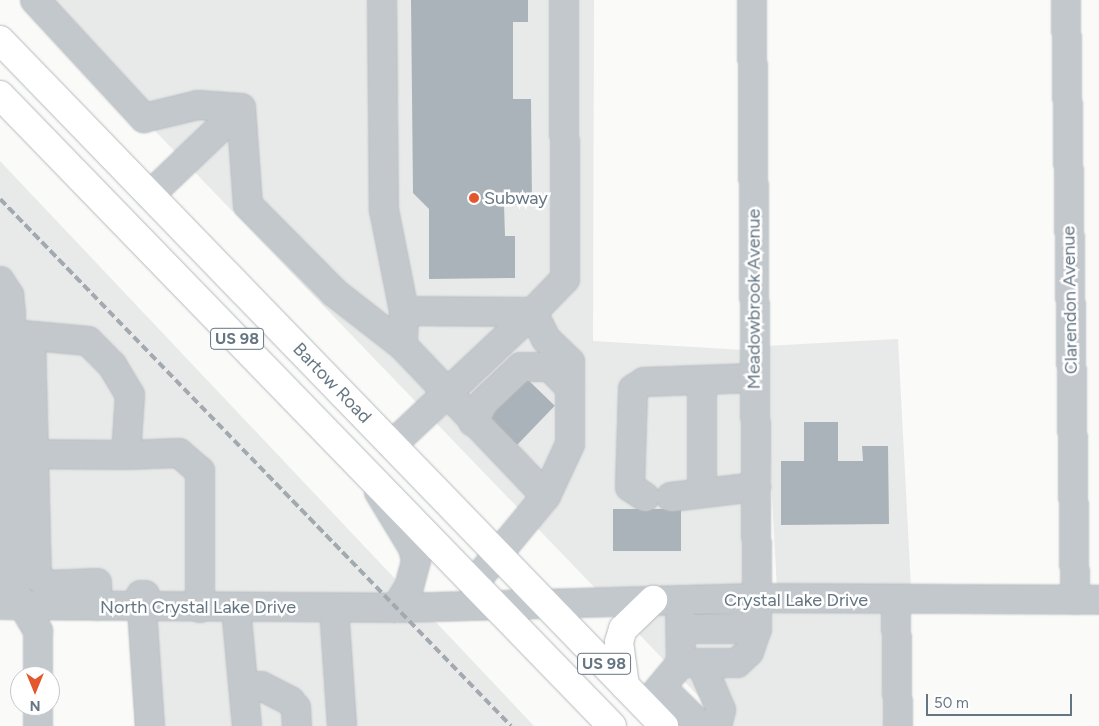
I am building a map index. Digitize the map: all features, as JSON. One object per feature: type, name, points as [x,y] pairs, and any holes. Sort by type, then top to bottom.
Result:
[{"type":"main road","name":"Bartow Road","points":[[0,40],[625,686],[654,698],[664,726]]},
{"type":"main road","name":"US 98","points":[[0,96],[612,726]]},
{"type":"main road","points":[[24,120],[45,124],[63,137],[120,189],[150,195]]},
{"type":"main road","points":[[625,686],[618,642],[623,629],[653,600]]},
{"type":"street","points":[[35,0],[144,118],[198,105],[241,108]]},
{"type":"street","points":[[382,0],[384,210],[404,311],[403,346]]},
{"type":"street","points":[[392,445],[444,392],[533,312],[565,279],[564,0]]},
{"type":"street","name":"Meadowbrook Avenue","points":[[691,663],[737,663],[749,652],[757,629],[752,0]]},
{"type":"street","name":"Clarendon Avenue","points":[[1066,0],[1087,600]]},
{"type":"street","points":[[150,195],[241,108]]},
{"type":"street","points":[[241,108],[248,205],[379,331],[403,346],[444,392],[546,496]]},
{"type":"street","points":[[3,297],[21,336],[22,454],[6,530],[10,583],[13,605],[38,630],[38,666]]},
{"type":"street","points":[[404,311],[533,312]]},
{"type":"street","points":[[474,583],[546,496],[570,444],[570,362],[546,339],[533,312]]},
{"type":"street","points":[[21,336],[5,401],[22,454],[37,520],[37,576],[41,582],[97,583],[98,606]]},
{"type":"street","points":[[21,336],[88,341],[112,365],[129,390],[126,455]]},
{"type":"street","points":[[473,422],[484,402],[521,367],[550,367],[570,388]]},
{"type":"street","points":[[645,497],[630,487],[630,396],[644,382],[755,378]]},
{"type":"street","points":[[702,380],[702,493]]},
{"type":"street","points":[[22,454],[126,455],[179,453],[200,471],[200,591]]},
{"type":"street","points":[[369,476],[413,548],[416,561],[409,588],[396,608]]},
{"type":"street","points":[[671,497],[756,487]]},
{"type":"street","points":[[6,530],[37,520]]},
{"type":"street","name":"North Crystal Lake Drive","points":[[13,605],[142,607],[200,591],[236,608],[396,608],[494,604]]},
{"type":"street","name":"Crystal Lake Drive","points":[[494,604],[757,598],[896,601],[1087,600]]},
{"type":"street","points":[[680,600],[681,629],[691,663],[720,710],[717,726]]},
{"type":"street","points":[[896,601],[898,726]]},
{"type":"street","points":[[142,607],[150,726]]},
{"type":"street","points":[[236,608],[247,726]]},
{"type":"street","points":[[334,608],[342,726]]},
{"type":"street","points":[[681,629],[757,629]]},
{"type":"street","points":[[691,663],[654,698],[701,726]]},
{"type":"street","points":[[244,686],[260,686],[290,701],[296,708],[297,726]]},
{"type":"shaded area","points":[[29,0],[594,0],[593,341],[744,350],[747,587],[658,589],[655,585],[650,589],[597,590]]},
{"type":"shaded area","points":[[0,161],[400,584],[391,597],[28,590],[20,578],[7,272],[0,266]]},
{"type":"shaded area","points":[[898,339],[911,589],[777,596],[764,346]]},
{"type":"shaded area","points":[[757,610],[886,612],[888,726],[727,726],[636,631],[656,612]]},
{"type":"shaded area","points":[[128,618],[393,620],[398,624],[401,619],[432,618],[534,726],[135,726]]},
{"type":"building","points":[[411,0],[528,0],[528,22],[513,22],[513,99],[531,99],[532,205],[504,205],[505,236],[515,236],[515,278],[429,279],[429,209],[413,193]]},
{"type":"building","points":[[526,378],[555,406],[517,445],[488,417]]},
{"type":"building","points":[[804,422],[838,422],[838,461],[863,461],[862,446],[888,446],[889,524],[781,525],[781,461],[804,461]]},
{"type":"building","points":[[613,509],[681,509],[681,551],[613,551]]},
{"type":"railway","points":[[0,199],[511,726]]},
{"type":"place","name":"Subway","points":[[474,198]]}]
